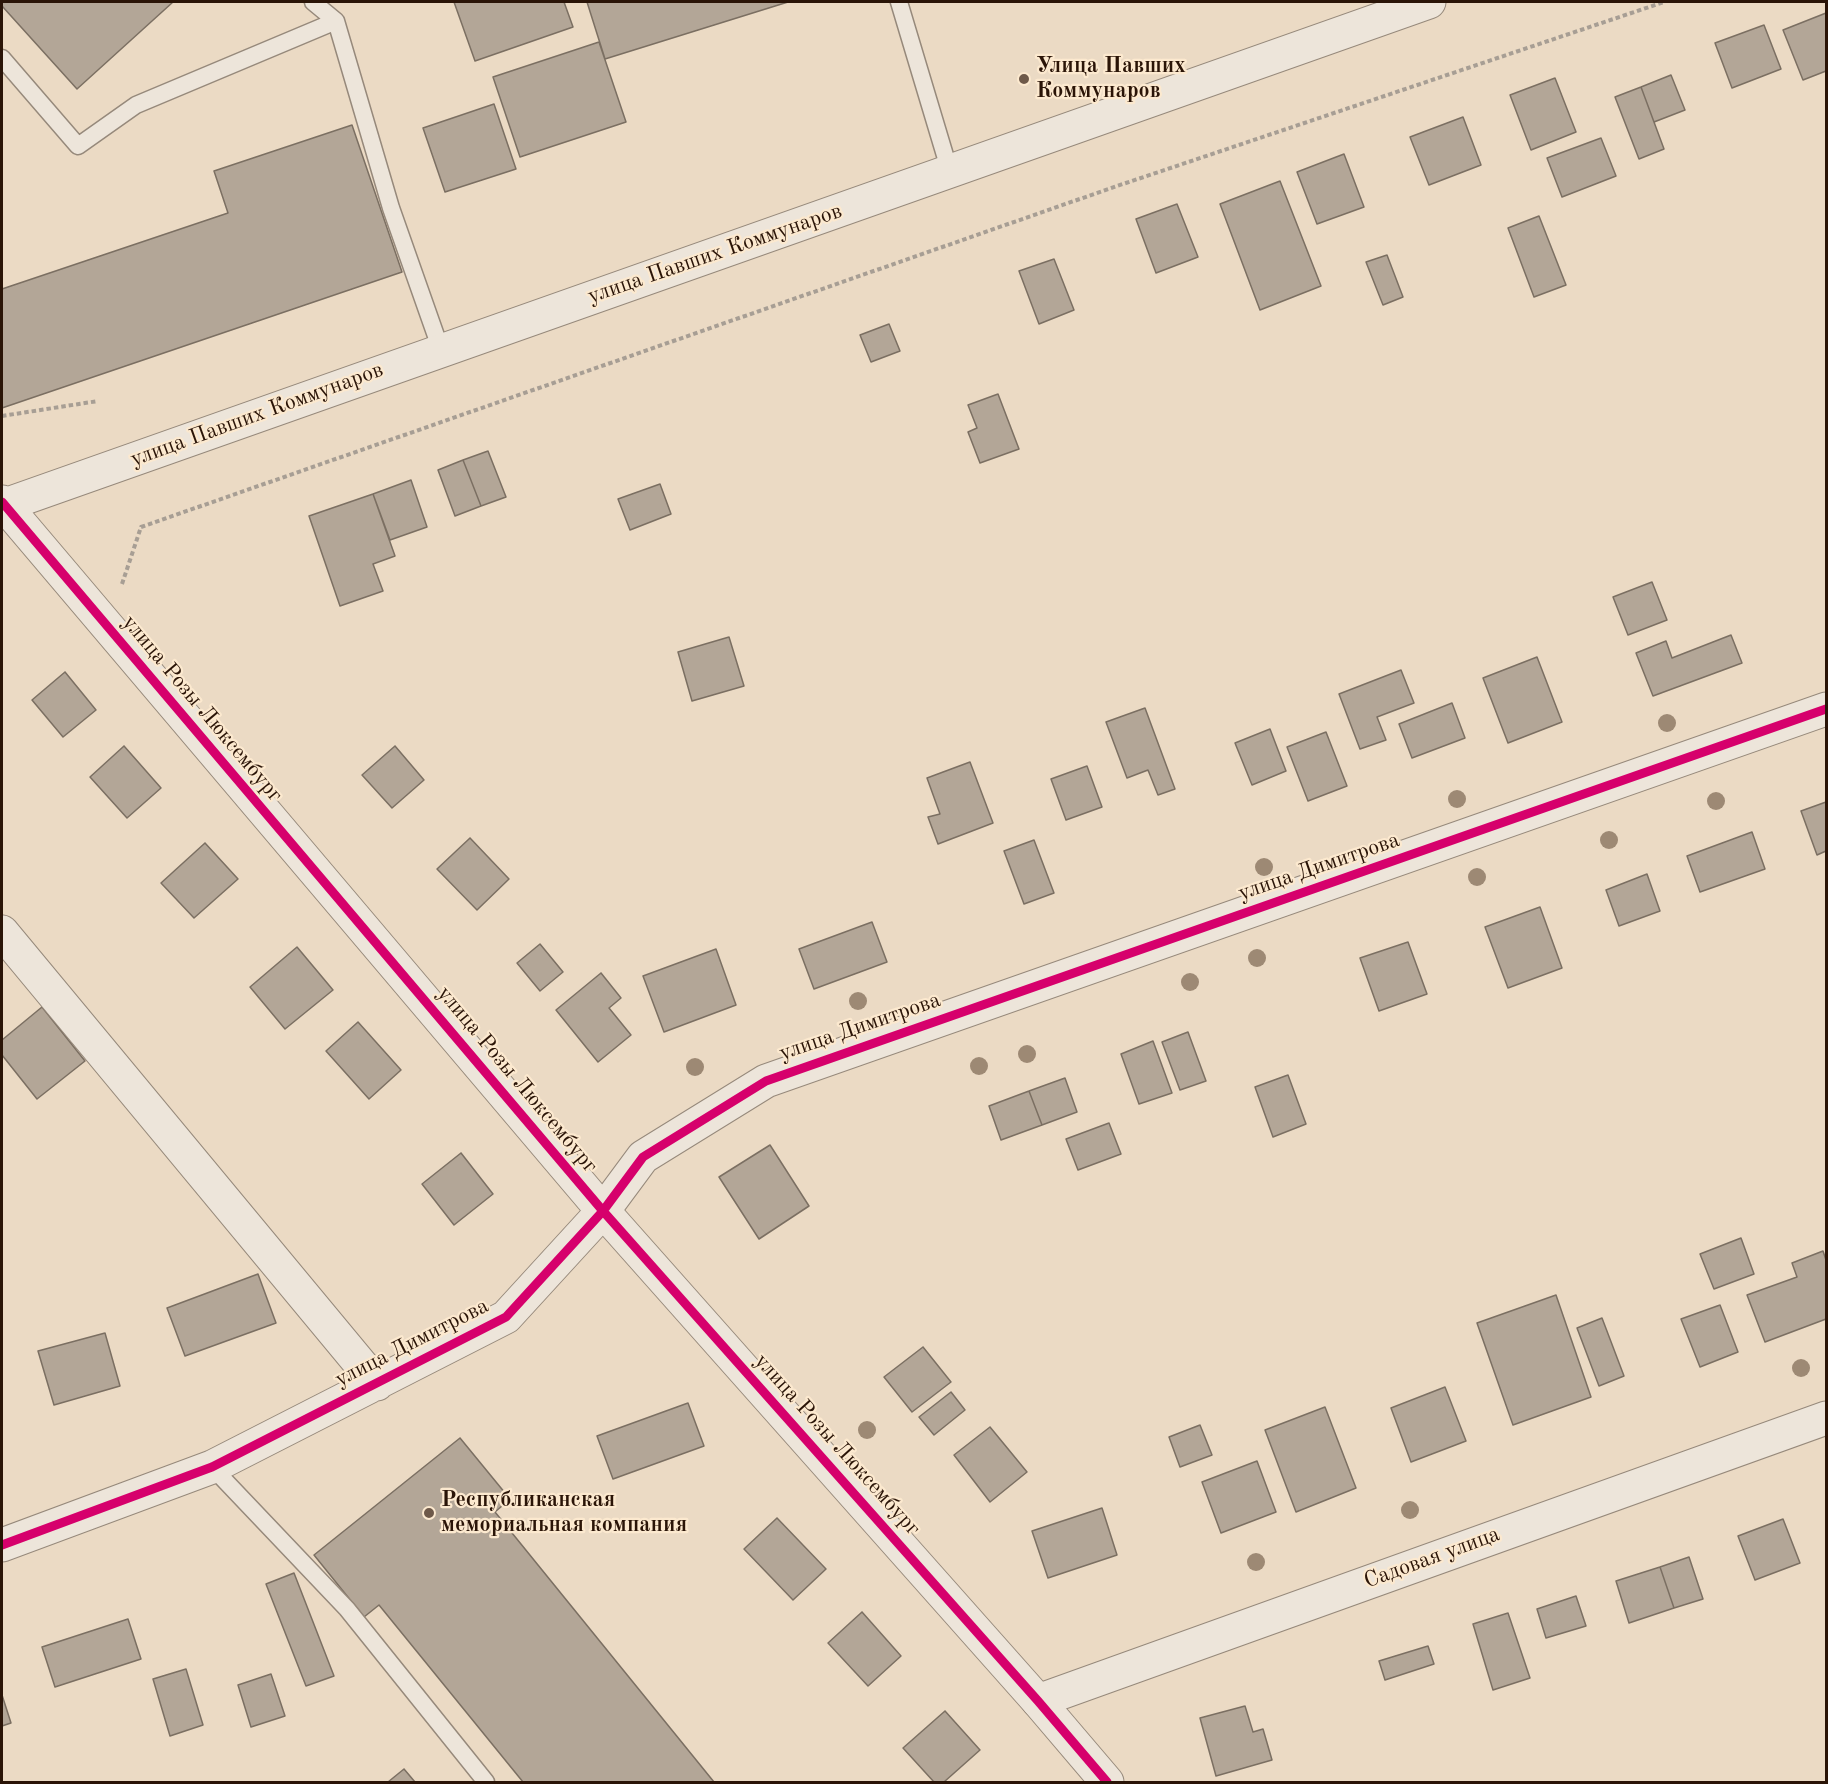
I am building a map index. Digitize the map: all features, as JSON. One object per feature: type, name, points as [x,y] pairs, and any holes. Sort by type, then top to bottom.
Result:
[{"type":"street","name":"улица Павших Коммунаров","points":[[2,505],[1429,2]]},
{"type":"street","name":"улица Розы Люксембург","points":[[2,505],[603,1211],[1038,1701],[1107,1782]]},
{"type":"street","name":"улица Димитрова","points":[[2,1545],[212,1467],[506,1317],[603,1211],[643,1156],[766,1081],[1827,709]]},
{"type":"street","points":[[2,932],[377,1383]]},
{"type":"street","name":"Садовая улица","points":[[1038,1701],[1827,1418]]},
{"type":"lane","points":[[313,2],[336,21],[391,208],[441,350]]},
{"type":"lane","points":[[898,2],[950,172]]},
{"type":"lane","points":[[2,58],[78,146],[136,105],[336,21]]},
{"type":"lane","points":[[212,1467],[347,1609],[486,1782]]},
{"type":"path","points":[[122,584],[141,527],[1117,186],[1664,2]]},
{"type":"path","points":[[2,416],[98,401]]},
{"type":"building","points":[[2,2],[173,2],[77,89],[2,6]]},
{"type":"building","points":[[454,2],[564,2],[573,27],[475,61]]},
{"type":"building","points":[[587,2],[788,2],[605,59]]},
{"type":"building","points":[[1826,13],[1826,71],[1803,80],[1783,30]]},
{"type":"building","points":[[1764,25],[1781,69],[1732,88],[1715,43]]},
{"type":"building","points":[[599,42],[626,122],[520,157],[493,77]]},
{"type":"building","points":[[1671,75],[1685,110],[1654,122],[1641,87]]},
{"type":"building","points":[[1555,78],[1576,132],[1531,150],[1510,95]]},
{"type":"building","points":[[1641,87],[1664,149],[1639,159],[1615,97]]},
{"type":"building","points":[[494,104],[516,169],[445,192],[423,128]]},
{"type":"building","points":[[1463,117],[1481,165],[1429,185],[1410,137]]},
{"type":"building","points":[[352,125],[402,272],[2,408],[2,289],[228,213],[214,171]]},
{"type":"building","points":[[1601,138],[1616,176],[1562,197],[1547,158]]},
{"type":"building","points":[[1344,154],[1364,207],[1317,224],[1297,172]]},
{"type":"building","points":[[1280,181],[1321,286],[1260,310],[1220,204]]},
{"type":"building","points":[[1177,204],[1198,257],[1156,273],[1136,219]]},
{"type":"building","points":[[1539,216],[1566,285],[1534,297],[1508,228]]},
{"type":"building","points":[[1387,255],[1403,297],[1383,305],[1366,262]]},
{"type":"building","points":[[1054,259],[1074,310],[1039,324],[1019,271]]},
{"type":"building","points":[[889,324],[900,351],[871,362],[860,335]]},
{"type":"building","points":[[998,394],[1019,449],[980,463],[968,432],[977,428],[968,405]]},
{"type":"building","points":[[488,451],[506,497],[481,506],[463,460]]},
{"type":"building","points":[[463,460],[481,506],[455,516],[438,470]]},
{"type":"building","points":[[411,480],[427,527],[390,540],[373,494]]},
{"type":"building","points":[[660,484],[671,514],[630,530],[618,499]]},
{"type":"building","points":[[373,494],[395,556],[373,564],[383,591],[340,606],[309,516]]},
{"type":"building","points":[[1652,582],[1667,620],[1628,635],[1613,597]]},
{"type":"building","points":[[1731,635],[1742,663],[1653,696],[1636,653],[1666,641],[1672,658]]},
{"type":"building","points":[[729,637],[744,686],[692,701],[678,652]]},
{"type":"building","points":[[1537,657],[1562,722],[1508,743],[1483,678]]},
{"type":"building","points":[[1401,670],[1414,703],[1377,717],[1386,740],[1360,749],[1339,694]]},
{"type":"building","points":[[65,672],[96,710],[63,737],[32,700]]},
{"type":"building","points":[[1452,703],[1465,738],[1412,758],[1399,724]]},
{"type":"building","points":[[1145,708],[1175,789],[1158,795],[1148,770],[1127,778],[1106,722]]},
{"type":"building","points":[[1270,729],[1286,771],[1252,785],[1235,743]]},
{"type":"building","points":[[1326,732],[1347,786],[1308,801],[1287,747]]},
{"type":"building","points":[[124,746],[161,788],[127,818],[90,777]]},
{"type":"building","points":[[395,746],[424,780],[392,808],[362,775]]},
{"type":"building","points":[[970,762],[993,823],[938,844],[928,817],[940,814],[927,778]]},
{"type":"building","points":[[1087,766],[1102,807],[1066,820],[1051,779]]},
{"type":"building","points":[[1826,802],[1826,851],[1817,855],[1801,811]]},
{"type":"building","points":[[1752,832],[1765,869],[1700,892],[1687,856]]},
{"type":"building","points":[[470,838],[509,879],[477,910],[437,869]]},
{"type":"building","points":[[1034,840],[1054,893],[1024,904],[1004,851]]},
{"type":"building","points":[[205,843],[238,879],[194,918],[161,883]]},
{"type":"building","points":[[1647,874],[1660,911],[1619,926],[1606,890]]},
{"type":"building","points":[[1540,907],[1562,968],[1508,988],[1485,927]]},
{"type":"building","points":[[872,922],[887,962],[814,989],[799,949]]},
{"type":"building","points":[[1408,942],[1427,994],[1379,1011],[1360,958]]},
{"type":"building","points":[[540,944],[563,972],[540,991],[517,963]]},
{"type":"building","points":[[297,947],[333,990],[285,1029],[250,987]]},
{"type":"building","points":[[716,949],[736,1005],[664,1032],[643,976]]},
{"type":"building","points":[[601,973],[621,998],[609,1008],[631,1035],[598,1062],[556,1010]]},
{"type":"building","points":[[42,1007],[85,1061],[37,1099],[2,1055],[2,1040]]},
{"type":"building","points":[[358,1022],[401,1070],[369,1099],[326,1051]]},
{"type":"building","points":[[1188,1032],[1206,1081],[1180,1090],[1162,1042]]},
{"type":"building","points":[[1153,1041],[1172,1093],[1139,1104],[1121,1054]]},
{"type":"building","points":[[1288,1075],[1306,1124],[1273,1137],[1255,1087]]},
{"type":"building","points":[[1065,1078],[1077,1112],[1042,1125],[1029,1091]]},
{"type":"building","points":[[1029,1091],[1042,1125],[1001,1140],[989,1106]]},
{"type":"building","points":[[1109,1123],[1121,1154],[1078,1170],[1066,1139]]},
{"type":"building","points":[[770,1145],[809,1206],[759,1239],[719,1177]]},
{"type":"building","points":[[461,1153],[493,1194],[454,1225],[422,1184]]},
{"type":"building","points":[[1741,1238],[1754,1274],[1714,1289],[1700,1254]]},
{"type":"building","points":[[1823,1251],[1826,1260],[1826,1319],[1765,1342],[1747,1295],[1797,1277],[1792,1263]]},
{"type":"building","points":[[258,1274],[276,1323],[185,1356],[167,1308]]},
{"type":"building","points":[[1556,1295],[1591,1397],[1513,1425],[1477,1323]]},
{"type":"building","points":[[1720,1305],[1738,1352],[1700,1367],[1681,1319]]},
{"type":"building","points":[[1602,1318],[1624,1376],[1599,1386],[1577,1328]]},
{"type":"building","points":[[105,1333],[120,1386],[54,1405],[38,1351]]},
{"type":"building","points":[[923,1347],[951,1382],[912,1412],[884,1377]]},
{"type":"building","points":[[1445,1387],[1466,1441],[1411,1462],[1391,1408]]},
{"type":"building","points":[[951,1392],[965,1410],[934,1435],[919,1417]]},
{"type":"building","points":[[688,1403],[704,1446],[613,1479],[597,1436]]},
{"type":"building","points":[[1325,1407],[1356,1488],[1296,1512],[1265,1430]]},
{"type":"building","points":[[1200,1425],[1212,1455],[1180,1467],[1169,1437]]},
{"type":"building","points":[[990,1427],[1027,1472],[990,1502],[954,1455]]},
{"type":"building","points":[[460,1438],[510,1499],[495,1512],[714,1782],[523,1782],[379,1605],[364,1617],[314,1555]]},
{"type":"building","points":[[1257,1461],[1276,1512],[1221,1533],[1202,1482]]},
{"type":"building","points":[[1102,1508],[1117,1555],[1048,1578],[1032,1531]]},
{"type":"building","points":[[777,1518],[826,1569],[793,1600],[744,1549]]},
{"type":"building","points":[[1783,1519],[1800,1563],[1755,1580],[1738,1536]]},
{"type":"building","points":[[1689,1557],[1703,1599],[1674,1608],[1660,1567]]},
{"type":"building","points":[[1660,1567],[1674,1608],[1629,1623],[1616,1581]]},
{"type":"building","points":[[294,1573],[334,1676],[306,1686],[266,1584]]},
{"type":"building","points":[[1576,1596],[1586,1626],[1546,1638],[1537,1609]]},
{"type":"building","points":[[862,1612],[901,1656],[868,1686],[828,1643]]},
{"type":"building","points":[[1508,1613],[1530,1678],[1493,1690],[1473,1624]]},
{"type":"building","points":[[128,1619],[141,1659],[55,1687],[42,1647]]},
{"type":"building","points":[[1428,1646],[1434,1664],[1385,1680],[1379,1661]]},
{"type":"building","points":[[186,1669],[203,1725],[170,1736],[153,1679]]},
{"type":"building","points":[[271,1674],[285,1716],[251,1727],[238,1685]]},
{"type":"building","points":[[2,1695],[11,1723],[2,1726]]},
{"type":"building","points":[[1245,1706],[1253,1732],[1263,1729],[1272,1760],[1216,1776],[1200,1718]]},
{"type":"building","points":[[945,1711],[980,1750],[944,1782],[934,1782],[903,1748]]},
{"type":"building","points":[[404,1769],[415,1782],[388,1782]]},
{"type":"cycle path","points":[[2,502],[603,1211],[1038,1701],[1107,1782]]},
{"type":"cycle path","points":[[2,1545],[212,1467],[506,1317],[603,1211],[643,1157],[766,1081],[1826,709]]},
{"type":"place","name":"Улица Павших Коммунаров","points":[[1024,79]]},
{"type":"place","name":"Республиканская мемориальная компания","points":[[429,1513]]}]
